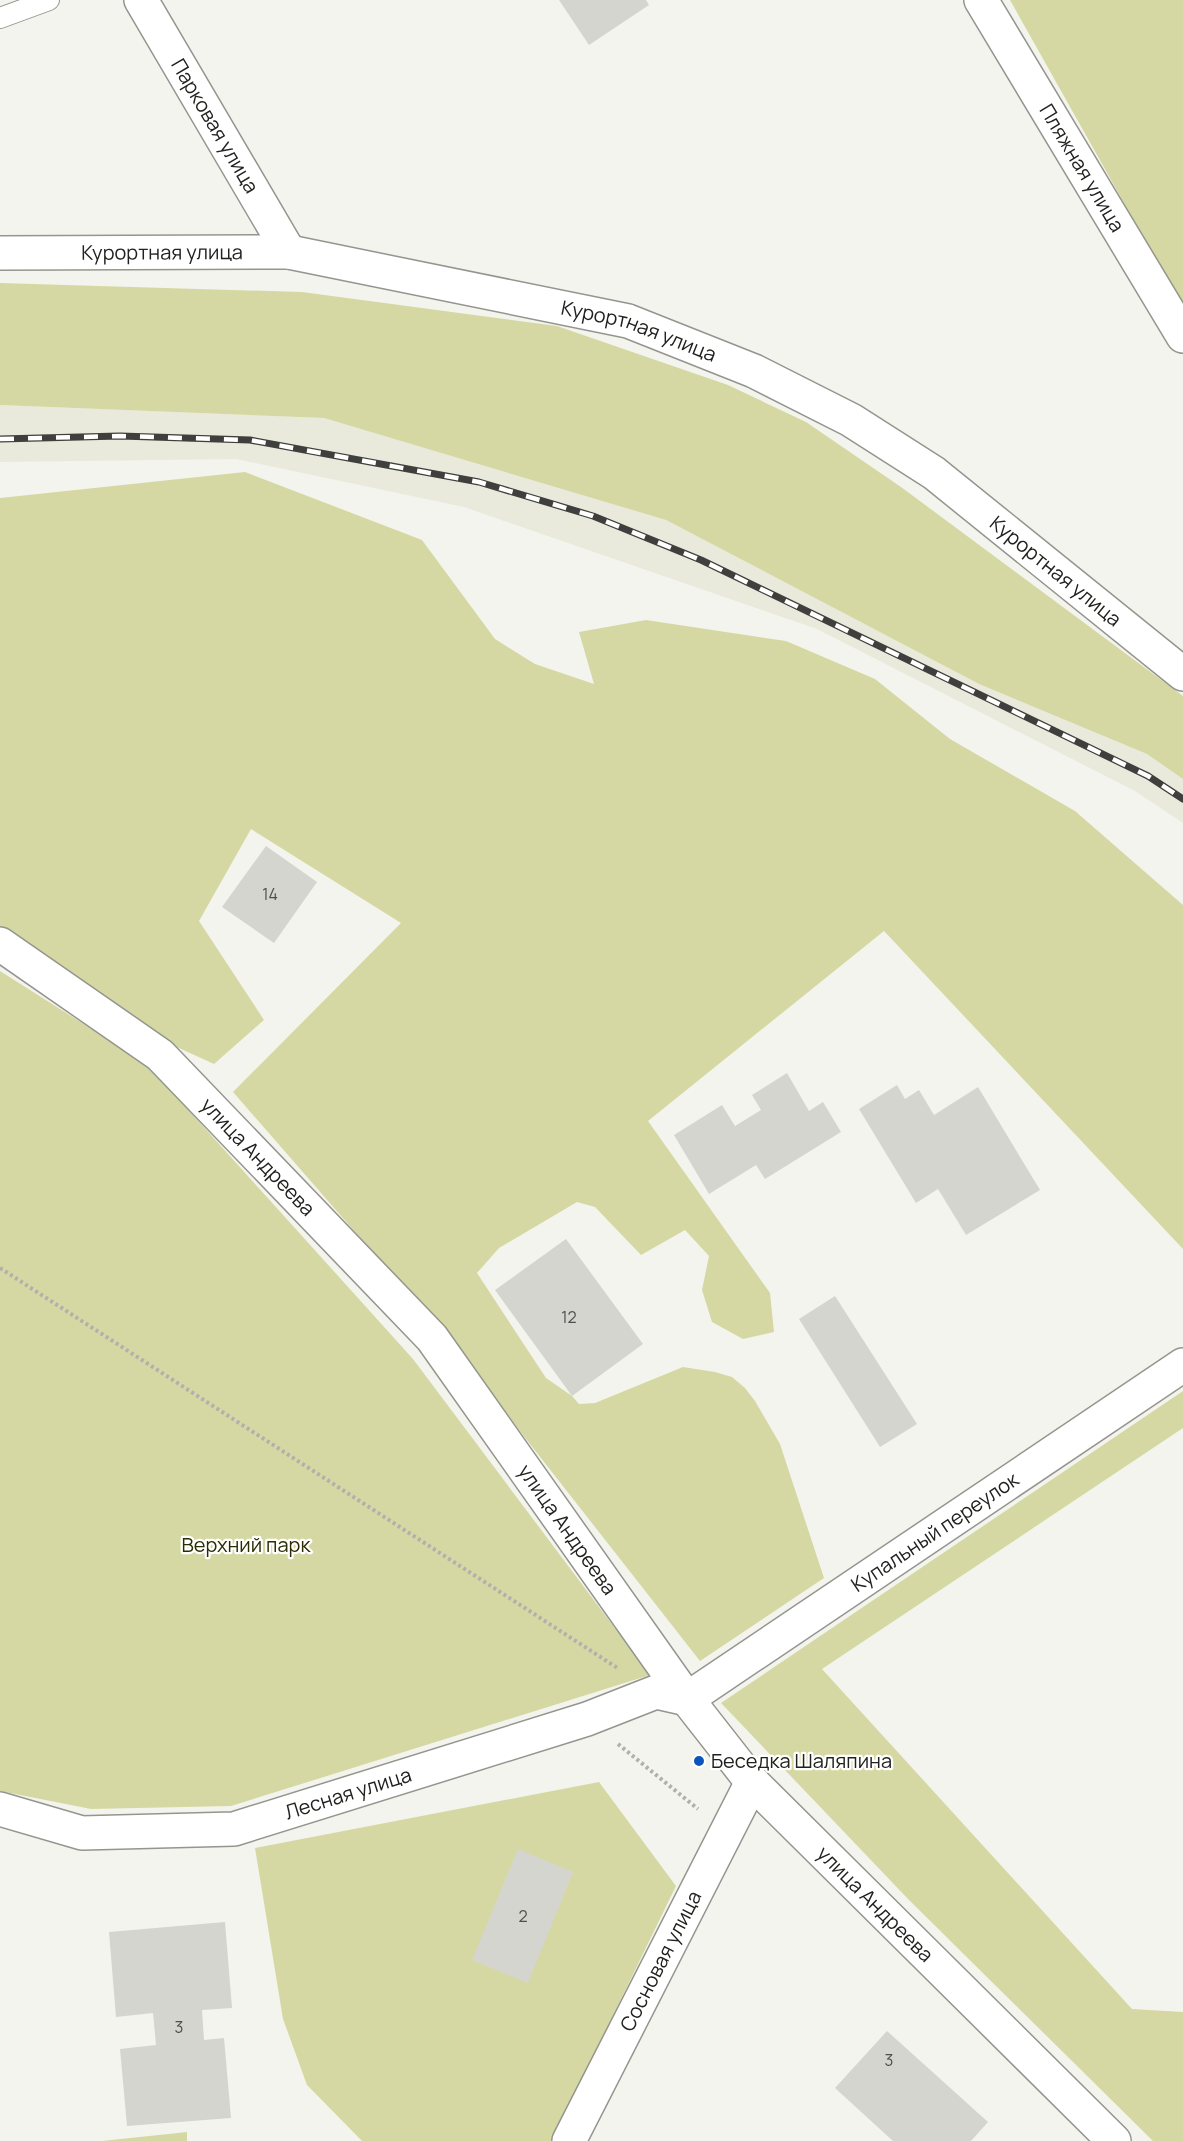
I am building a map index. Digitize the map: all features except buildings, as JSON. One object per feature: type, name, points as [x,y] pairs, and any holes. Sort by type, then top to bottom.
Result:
[{"type":"street","name":"Парковая улица","points":[[141,0],[289,252]]},
{"type":"street","name":"Пляжная улица","points":[[981,0],[1183,336]]},
{"type":"street","name":"Курортная улица","points":[[0,253],[289,252],[628,321],[753,371],[851,420],[934,473],[1183,674]]},
{"type":"street","name":"улица Андреева","points":[[0,944],[160,1055],[432,1338],[671,1695],[752,1782],[1114,2141]]},
{"type":"street","name":"Купальный переулок","points":[[671,1695],[1183,1365]]},
{"type":"street","name":"Лесная улица","points":[[0,1809],[82,1833],[234,1829],[671,1695]]},
{"type":"street","name":"Сосновая улица","points":[[569,2141],[752,1782]]},
{"type":"lane","points":[[0,18],[49,0]]},
{"type":"path","points":[[0,1268],[671,1695]]},
{"type":"path","points":[[587,1719],[727,1832]]},
{"type":"shaded area","points":[[0,405],[324,418],[666,520],[979,684],[1147,754],[1183,779],[1183,823],[1135,791],[817,629],[464,507],[236,459],[0,462]]},
{"type":"green space","points":[[1010,0],[1183,0],[1183,308]]},
{"type":"green space","points":[[0,283],[302,292],[557,326],[728,385],[806,422],[901,487],[1183,696],[1183,779],[1147,754],[979,684],[666,520],[324,418],[0,405]]},
{"type":"green space","points":[[245,472],[422,540],[495,639],[535,664],[594,684],[579,632],[646,620],[786,641],[875,679],[950,739],[1075,811],[1183,905],[1183,1249],[884,931],[648,1121],[770,1293],[774,1332],[743,1339],[712,1322],[702,1290],[709,1256],[685,1230],[641,1255],[595,1207],[577,1202],[499,1248],[477,1273],[546,1378],[572,1396],[579,1404],[595,1403],[683,1367],[715,1372],[732,1377],[745,1388],[780,1444],[824,1578],[700,1661],[443,1333],[233,1092],[401,923],[251,829],[199,921],[264,1020],[214,1064],[168,1043],[0,927],[0,498]]},
{"type":"green space","name":"Верхний парк","points":[[0,971],[147,1064],[413,1359],[650,1675],[231,1806],[91,1809],[0,1791]]},
{"type":"green space","points":[[1183,1391],[1183,1428],[822,1669],[1132,2009],[1183,2012],[1183,2141],[1153,2141],[909,1900],[721,1703]]},
{"type":"green space","points":[[599,1782],[676,1886],[552,2141],[362,2141],[307,2085],[283,2019],[255,1848]]},
{"type":"green space","points":[[187,2132],[187,2141],[102,2141]]},
{"type":"railway","points":[[0,439],[120,436],[250,440],[479,482],[593,516],[701,560],[1148,776],[1183,799]]},
{"type":"place","name":"Беседка Шаляпина","points":[[699,1761]]}]
